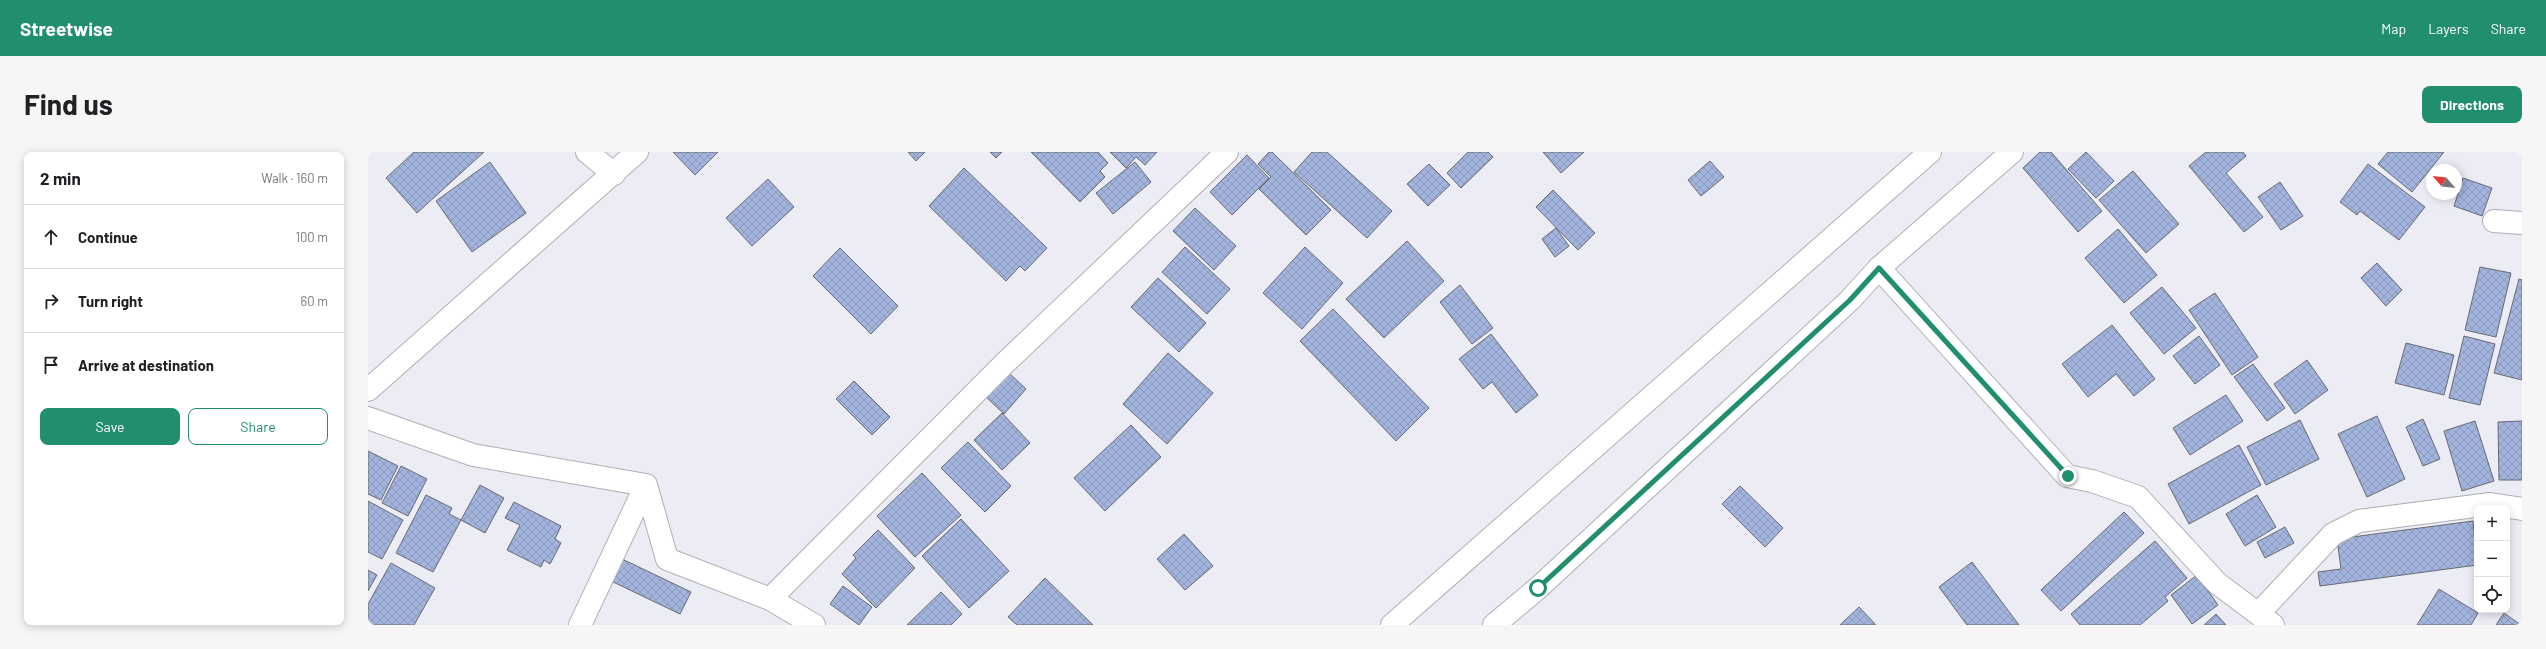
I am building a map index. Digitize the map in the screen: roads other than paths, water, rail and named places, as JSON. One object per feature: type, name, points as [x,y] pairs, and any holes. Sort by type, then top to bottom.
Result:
[{"type":"street","points":[[587,152],[614,174]]},
{"type":"street","points":[[368,390],[614,174],[637,152]]},
{"type":"street","points":[[770,599],[1006,362],[1227,152]]},
{"type":"street","points":[[1392,625],[1930,152]]},
{"type":"street","points":[[1494,625],[1538,588],[1850,300],[1879,268],[2012,152]]},
{"type":"street","points":[[2494,221],[2522,223]]},
{"type":"street","points":[[1879,268],[2068,476],[2092,481],[2138,497],[2217,583],[2266,619],[2333,534],[2359,521],[2490,504],[2522,509]]},
{"type":"street","points":[[368,418],[473,455],[646,484]]},
{"type":"street","points":[[646,484],[667,559],[770,599],[814,625]]},
{"type":"street","points":[[580,625],[646,484]]}]
